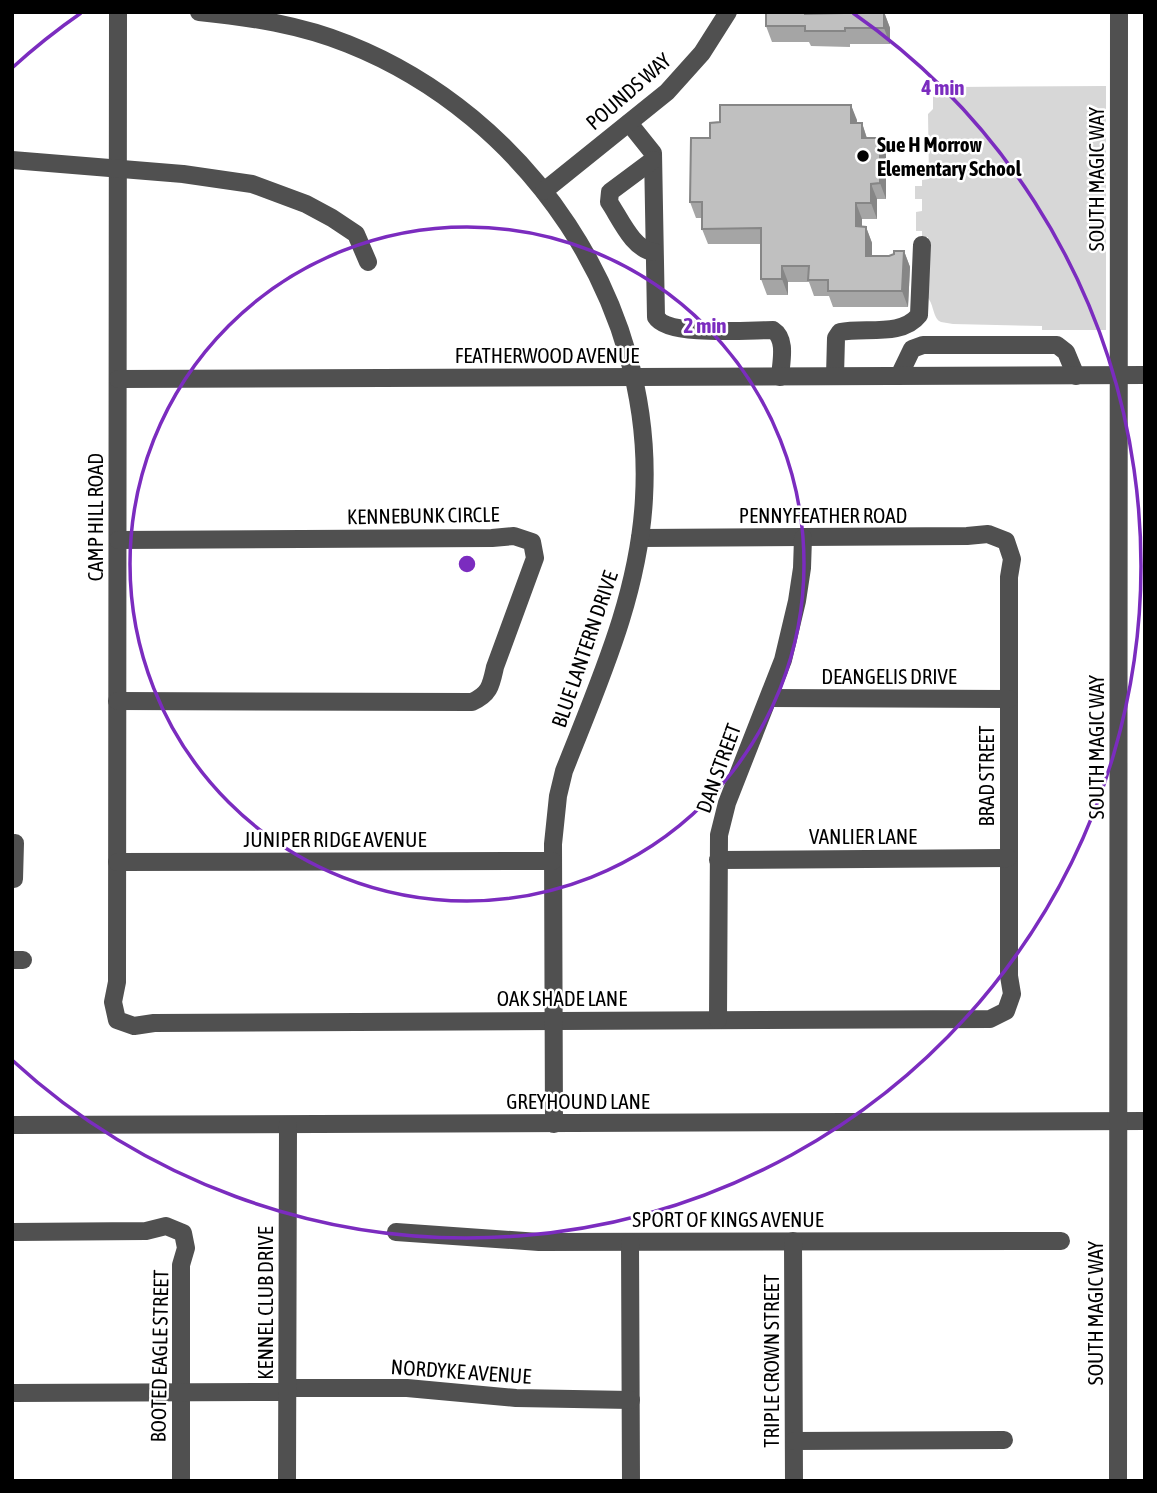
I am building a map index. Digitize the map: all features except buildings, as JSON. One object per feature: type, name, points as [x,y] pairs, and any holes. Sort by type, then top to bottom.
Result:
[{"type":"street","name":"CAMP HILL ROAD","points":[[117,1020],[113,1002],[117,982],[118,12]]},
{"type":"street","name":"BLUE LANTERN DRIVE","points":[[199,12],[266,21],[336,40],[374,56],[454,104],[502,145],[544,191],[585,250],[613,310],[633,377],[644,448],[644,497],[636,569],[620,627],[564,771],[555,816],[554,1124]]},
{"type":"street","name":"POUNDS WAY","points":[[544,191],[667,92],[702,53],[728,12]]},
{"type":"street","name":"SOUTH MAGIC WAY","points":[[1118,1481],[1119,12]]},
{"type":"street","points":[[629,123],[649,146],[653,160],[654,310],[659,323],[678,330],[778,332],[782,339],[780,377]]},
{"type":"street","points":[[12,160],[222,178],[252,184],[283,194],[332,218],[356,234],[368,262]]},
{"type":"street","points":[[653,160],[610,192],[608,197],[638,245],[644,251],[654,252]]},
{"type":"street","points":[[835,376],[836,338],[840,332],[900,328],[919,315],[922,245]]},
{"type":"street","points":[[899,376],[912,349],[923,345],[1057,345],[1066,352],[1076,376]]},
{"type":"street","name":"FEATHERWOOD AVENUE","points":[[118,379],[1145,375]]},
{"type":"street","name":"PENNYFEATHER ROAD","points":[[640,538],[988,534],[1006,541]]},
{"type":"street","name":"KENNEBUNK CIRCLE","points":[[117,701],[472,702],[483,697],[491,684],[535,558],[532,542],[514,536],[118,540]]},
{"type":"street","name":"DAN STREET","points":[[718,1020],[718,860],[723,816],[783,660],[797,601],[803,538]]},
{"type":"street","name":"BRAD STREET","points":[[1006,541],[1012,559],[1009,577],[1008,858],[1009,976],[1012,994],[1006,1011]]},
{"type":"street","name":"DEANGELIS DRIVE","points":[[769,698],[1009,699]]},
{"type":"street","points":[[15,843],[15,878]]},
{"type":"street","name":"VANLIER LANE","points":[[718,860],[1008,858]]},
{"type":"street","name":"JUNIPER RIDGE AVENUE","points":[[117,862],[553,860]]},
{"type":"street","name":"OAK SHADE LANE","points":[[117,1020],[134,1026],[154,1023],[990,1019],[1006,1011]]},
{"type":"street","name":"GREYHOUND LANE","points":[[12,1125],[1145,1122]]},
{"type":"street","name":"KENNEL CLUB DRIVE","points":[[287,1481],[288,1125]]},
{"type":"street","name":"BOOTED EAGLE STREET","points":[[12,1232],[146,1231],[166,1226],[183,1233],[186,1248],[181,1265],[181,1481]]},
{"type":"street","name":"SPORT OF KINGS AVENUE","points":[[396,1232],[539,1242],[1061,1241]]},
{"type":"street","name":"TRIPLE CROWN STREET","points":[[793,1241],[794,1481]]},
{"type":"street","points":[[630,1242],[631,1481]]},
{"type":"street","name":"NORDYKE AVENUE","points":[[12,1394],[407,1388],[516,1398],[631,1400]]},
{"type":"street","points":[[794,1441],[1004,1440]]},
{"type":"shaded area","points":[[1106,86],[1106,330],[1042,330],[1042,326],[953,324],[938,320],[928,298],[928,237],[922,237],[922,231],[916,231],[916,212],[922,211],[922,199],[915,199],[915,186],[922,186],[922,180],[929,179],[928,114],[933,109],[933,97],[938,93],[950,92],[955,87]]},
{"type":"place","name":"Sue H Morrow Elementary School","points":[[863,156]]}]
